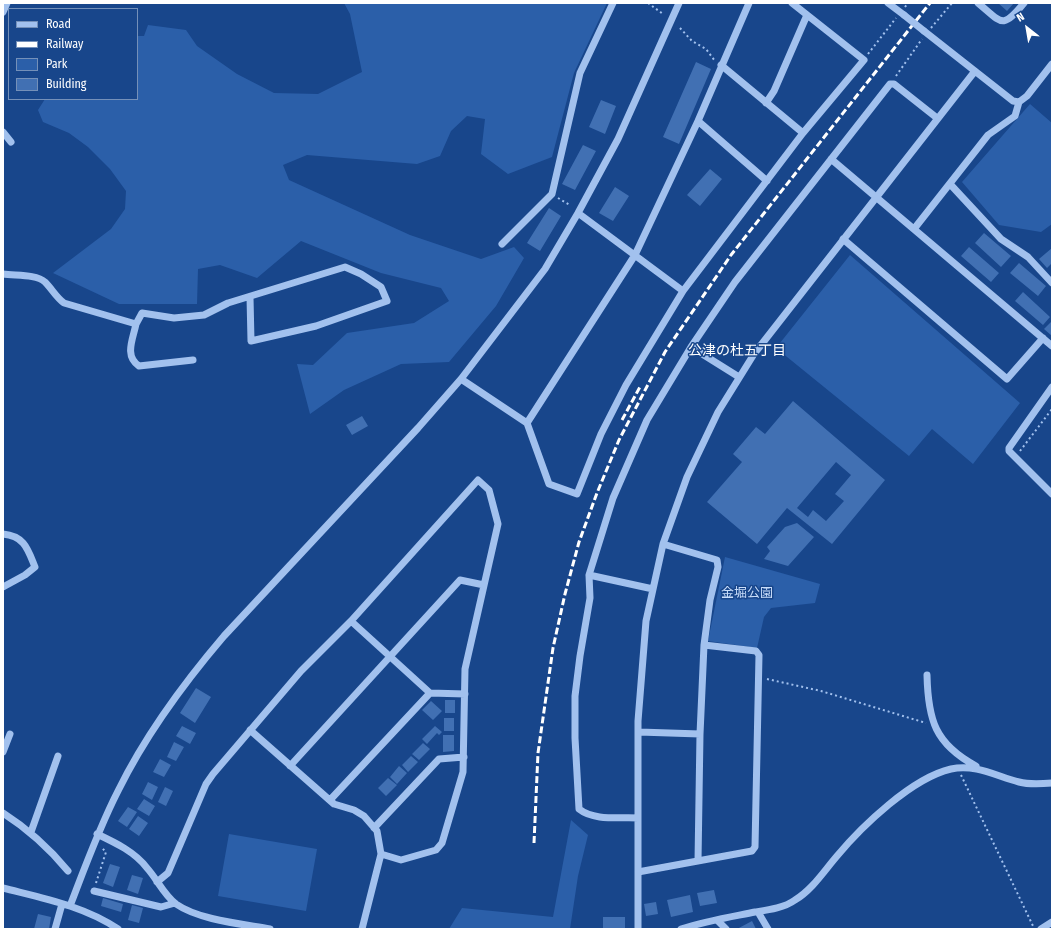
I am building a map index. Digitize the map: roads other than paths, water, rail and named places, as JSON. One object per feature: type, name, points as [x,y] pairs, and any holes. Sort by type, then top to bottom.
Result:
[{"type":"street","points":[[3,12],[7,3]]},
{"type":"street","points":[[502,244],[552,194],[580,73],[612,3]]},
{"type":"street","points":[[70,906],[97,834],[118,790],[141,748],[166,709],[224,636],[413,434],[462,379],[545,269],[578,213],[618,139],[679,3]]},
{"type":"street","points":[[527,423],[635,255],[698,121],[750,3]]},
{"type":"street","points":[[462,379],[527,423],[548,484],[576,494],[601,434],[626,385],[682,291],[803,133],[864,60],[792,3]]},
{"type":"street","points":[[888,3],[1013,101],[1019,102]]},
{"type":"street","points":[[978,3],[999,20],[1004,22],[1011,19],[1024,3]]},
{"type":"street","points":[[766,103],[774,91],[806,15]]},
{"type":"street","points":[[914,229],[988,135],[1015,116],[1019,102],[1027,96],[1052,64]]},
{"type":"street","points":[[722,65],[803,133]]},
{"type":"street","points":[[638,929],[639,732],[646,621],[663,544],[683,490],[701,447],[739,377],[842,240],[975,71]]},
{"type":"street","points":[[638,818],[596,816],[578,810],[575,738],[576,696],[580,656],[590,598],[589,575],[601,531],[613,498],[647,420],[691,347],[735,282],[890,84],[894,84],[937,118]]},
{"type":"street","points":[[698,121],[767,181]]},
{"type":"street","points":[[3,132],[11,142]]},
{"type":"street","points":[[831,158],[1052,346]]},
{"type":"street","points":[[950,184],[1002,239],[1028,257],[1052,283]]},
{"type":"street","points":[[578,213],[682,291]]},
{"type":"street","points":[[842,240],[1007,379],[1043,338]]},
{"type":"street","points":[[193,360],[139,366],[133,362],[130,354],[136,324],[142,313],[174,318],[204,316],[228,303],[345,267],[361,274],[381,287],[387,301],[316,326],[251,341],[250,297]]},
{"type":"street","points":[[3,274],[39,278],[45,282],[64,303],[136,324]]},
{"type":"street","points":[[691,347],[739,377]]},
{"type":"street","points":[[1052,387],[1009,448],[1009,451],[1014,458],[1052,494]]},
{"type":"street","points":[[157,882],[168,873],[206,784],[301,671],[351,621],[478,480],[489,490],[498,524],[465,669],[463,772],[442,843],[436,850],[402,860],[381,854]]},
{"type":"street","points":[[3,534],[10,535],[25,543],[35,567],[25,575],[3,587]]},
{"type":"street","points":[[663,544],[717,560],[718,567],[710,600],[704,645],[700,734],[698,861]]},
{"type":"street","points":[[589,575],[653,589]]},
{"type":"street","points":[[290,766],[460,580],[484,585]]},
{"type":"street","points":[[351,621],[430,693],[465,694]]},
{"type":"street","points":[[638,872],[752,851],[755,843],[759,655],[756,651],[704,645]]},
{"type":"street","points":[[927,675],[927,693],[935,726],[943,741],[951,751],[981,769]]},
{"type":"street","points":[[330,800],[430,693]]},
{"type":"street","points":[[250,730],[334,804],[354,810],[364,816],[377,831],[381,854],[362,929]]},
{"type":"street","points":[[639,732],[700,734]]},
{"type":"street","points":[[3,752],[10,734]]},
{"type":"street","points":[[31,832],[58,756]]},
{"type":"street","points":[[374,828],[439,759],[464,757]]},
{"type":"street","points":[[681,929],[779,907],[796,900],[811,887],[853,838],[896,800],[924,780],[937,774],[958,768],[971,767],[1027,783],[1052,783]]},
{"type":"street","points":[[3,813],[31,832],[53,853],[68,871]]},
{"type":"street","points":[[97,834],[123,847],[140,860],[175,903],[186,910],[270,929]]},
{"type":"street","points":[[3,888],[70,906],[95,916],[118,929]]},
{"type":"street","points":[[94,891],[162,907],[175,903]]},
{"type":"street","points":[[55,929],[62,904]]},
{"type":"street","points":[[758,912],[768,929]]},
{"type":"street","points":[[717,920],[726,929]]},
{"type":"street","points":[[1041,929],[1052,922]]},
{"type":"railway","points":[[534,843],[538,753],[553,648],[565,594],[579,542],[619,440],[665,352],[731,255],[930,3]]},
{"type":"railway","points":[[622,420],[641,385]]},
{"type":"district","name":"公津の杜五丁目","points":[[737,351]]},
{"type":"park label","name":"金堀公園","points":[[747,593]]}]
